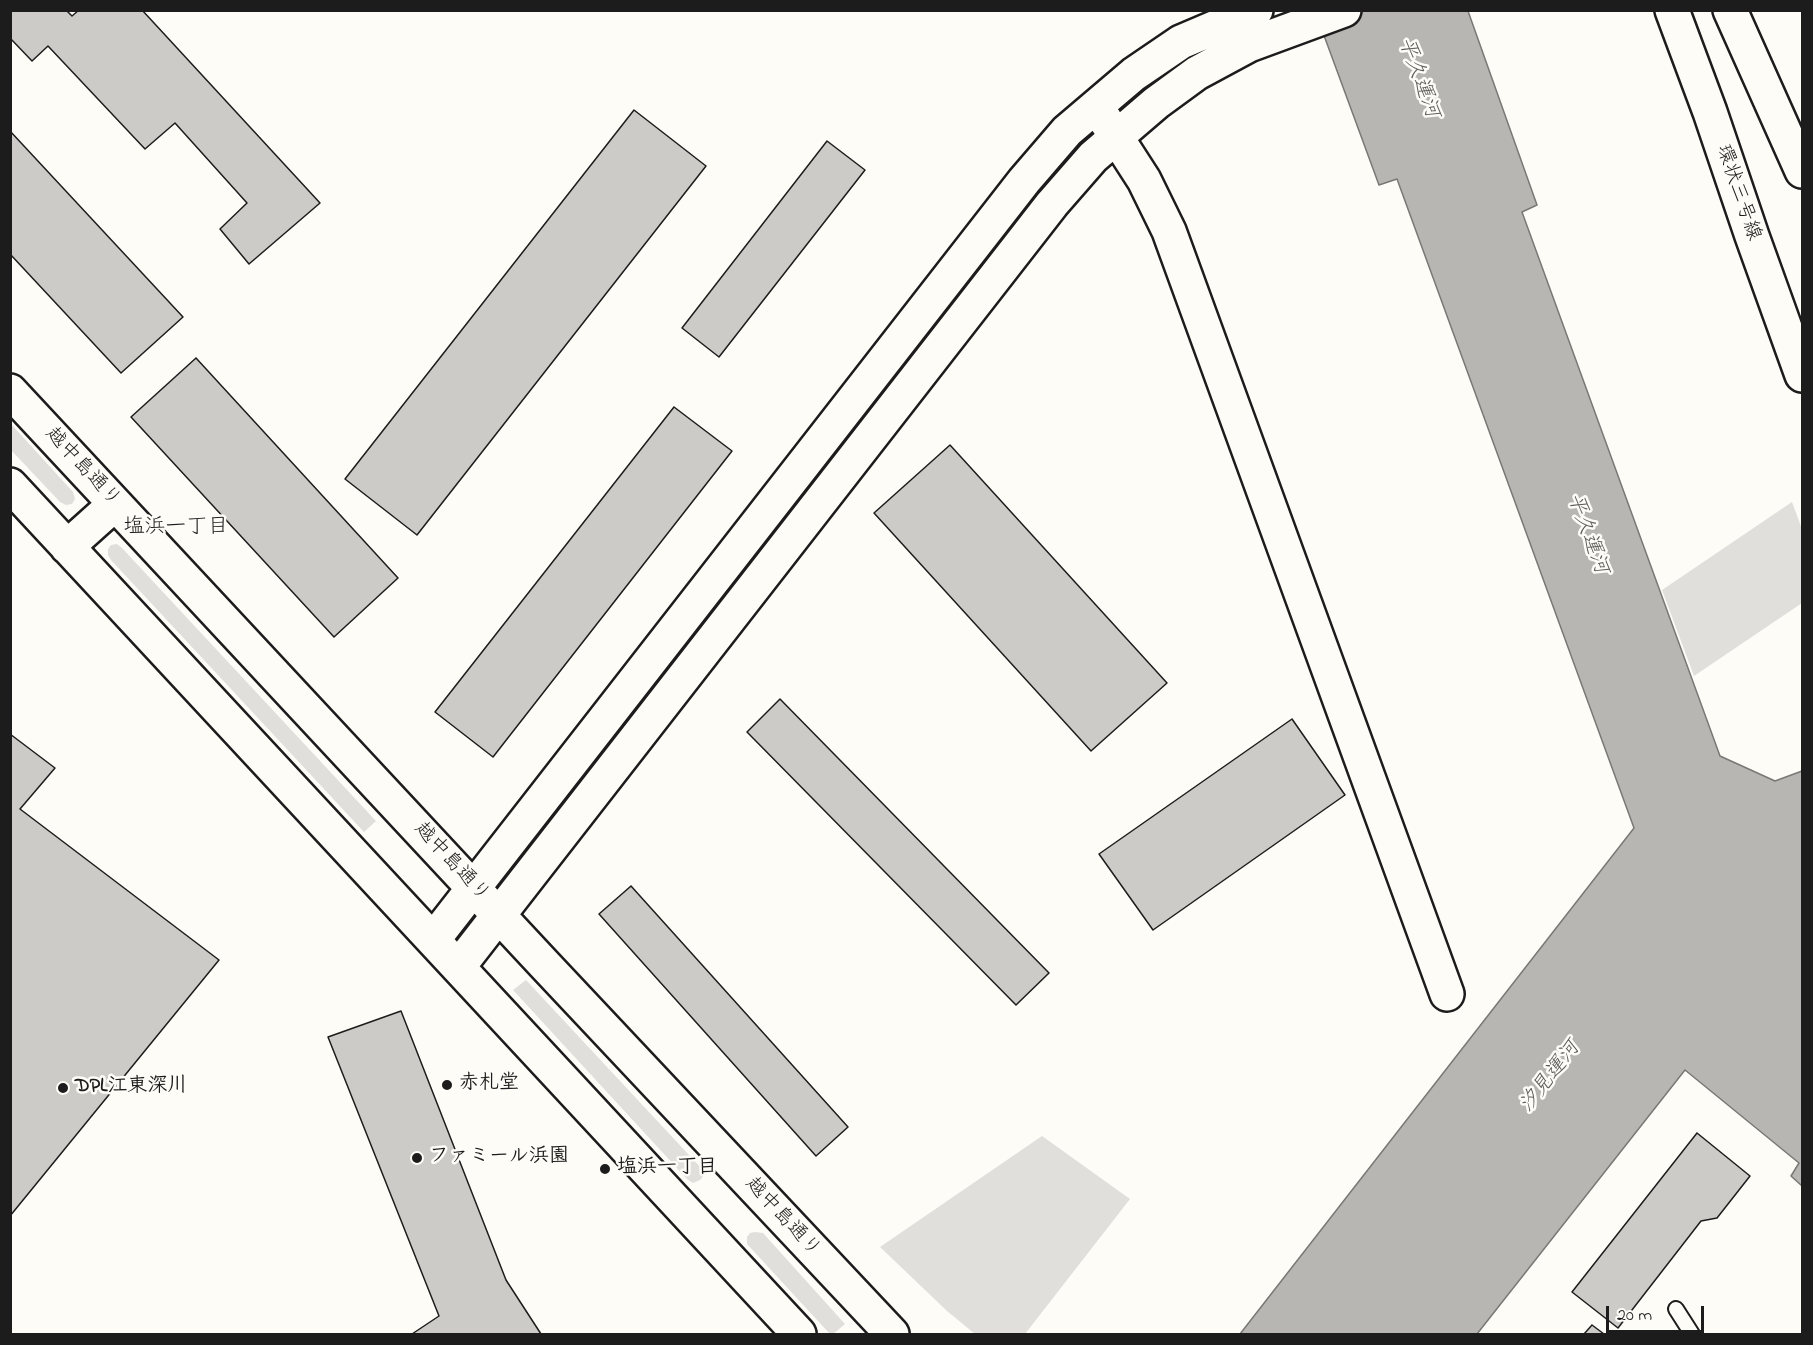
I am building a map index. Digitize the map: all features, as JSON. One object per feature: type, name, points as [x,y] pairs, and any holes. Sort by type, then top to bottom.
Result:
[{"type":"street","points":[[433,940],[1024,182],[1067,131],[1134,74],[1180,42],[1256,10]]},
{"type":"street","points":[[459,966],[1052,204],[1093,157],[1156,103],[1197,73],[1249,45],[1344,10]]},
{"type":"street","name":"環状三号線","points":[[1672,10],[1752,236],[1791,314],[1803,375]]},
{"type":"street","points":[[1730,10],[1803,171]]},
{"type":"street","points":[[1096,106],[1144,180],[1169,231],[1447,994]]},
{"type":"street","name":"越中島通り","points":[[10,391],[892,1335]]},
{"type":"street","points":[[10,485],[459,966],[799,1335]]},
{"type":"street","points":[[67,548],[115,504]]},
{"type":"lane","points":[[1676,1309],[1692,1335]]},
{"type":"shaded area","points":[[867,411],[867,417],[673,666],[668,666],[669,660],[862,412]]},
{"type":"shaded area","points":[[11,424],[73,492],[75,499],[72,504],[66,505],[60,502],[11,450]]},
{"type":"shaded area","points":[[1792,502],[1802,529],[1802,603],[1694,676],[1662,590]]},
{"type":"shaded area","points":[[117,544],[376,821],[364,832],[111,560],[108,549],[111,545]]},
{"type":"shaded area","points":[[634,711],[635,715],[534,843],[531,839],[630,712]]},
{"type":"shaded area","points":[[526,980],[703,1170],[704,1175],[700,1180],[693,1183],[687,1179],[513,990]]},
{"type":"shaded area","points":[[1042,1136],[1130,1199],[1025,1334],[975,1334],[947,1311],[880,1247]]},
{"type":"shaded area","points":[[750,1233],[763,1233],[845,1324],[830,1334],[747,1244],[747,1237]]},
{"type":"water","points":[[1315,11],[1468,11],[1537,205],[1522,212],[1720,756],[1775,781],[1802,771],[1802,1186],[1791,1176],[1799,1163],[1685,1070],[1477,1334],[1240,1334],[1634,828],[1397,179],[1379,185]]},
{"type":"building","points":[[10,10],[66,10],[72,16],[79,10],[142,10],[320,203],[249,264],[220,229],[247,203],[175,123],[145,149],[48,46],[32,61],[10,38]]},
{"type":"building","points":[[634,110],[706,166],[417,535],[345,479]]},
{"type":"building","points":[[10,131],[183,317],[121,373],[10,254]]},
{"type":"building","points":[[827,141],[865,170],[719,357],[682,328]]},
{"type":"building","points":[[196,358],[398,578],[334,637],[131,417]]},
{"type":"building","points":[[674,407],[732,451],[493,757],[435,712]]},
{"type":"building","points":[[950,445],[1167,683],[1091,751],[874,513]]},
{"type":"building","points":[[780,699],[1049,973],[1016,1005],[747,732]]},
{"type":"building","points":[[1292,719],[1345,795],[1153,930],[1099,854]]},
{"type":"building","name":"DPL江東深川","points":[[10,734],[55,768],[20,809],[219,960],[10,1216]]},
{"type":"building","points":[[631,886],[848,1127],[816,1156],[599,914]]},
{"type":"building","name":"ファミール浜園","points":[[401,1011],[506,1280],[541,1334],[412,1334],[439,1316],[328,1037]]},
{"type":"building","points":[[1697,1133],[1750,1176],[1717,1218],[1701,1221],[1618,1328],[1572,1292]]},
{"type":"building","points":[[1592,1325],[1604,1334],[1584,1334]]},
{"type":"place","name":"赤札堂","points":[[447,1085]]},
{"type":"place","name":"DPL江東深川","points":[[63,1088]]},
{"type":"place","name":"ファミール浜園","points":[[417,1158]]},
{"type":"place","name":"塩浜一丁目","points":[[605,1169]]},
{"type":"district","name":"塩浜一丁目","points":[[176,529]]},
{"type":"water label","name":"平久運河","points":[[1417,78]]},
{"type":"water label","name":"平久運河","points":[[1586,534]]},
{"type":"water label","name":"汐見運河","points":[[1551,1078]]}]
